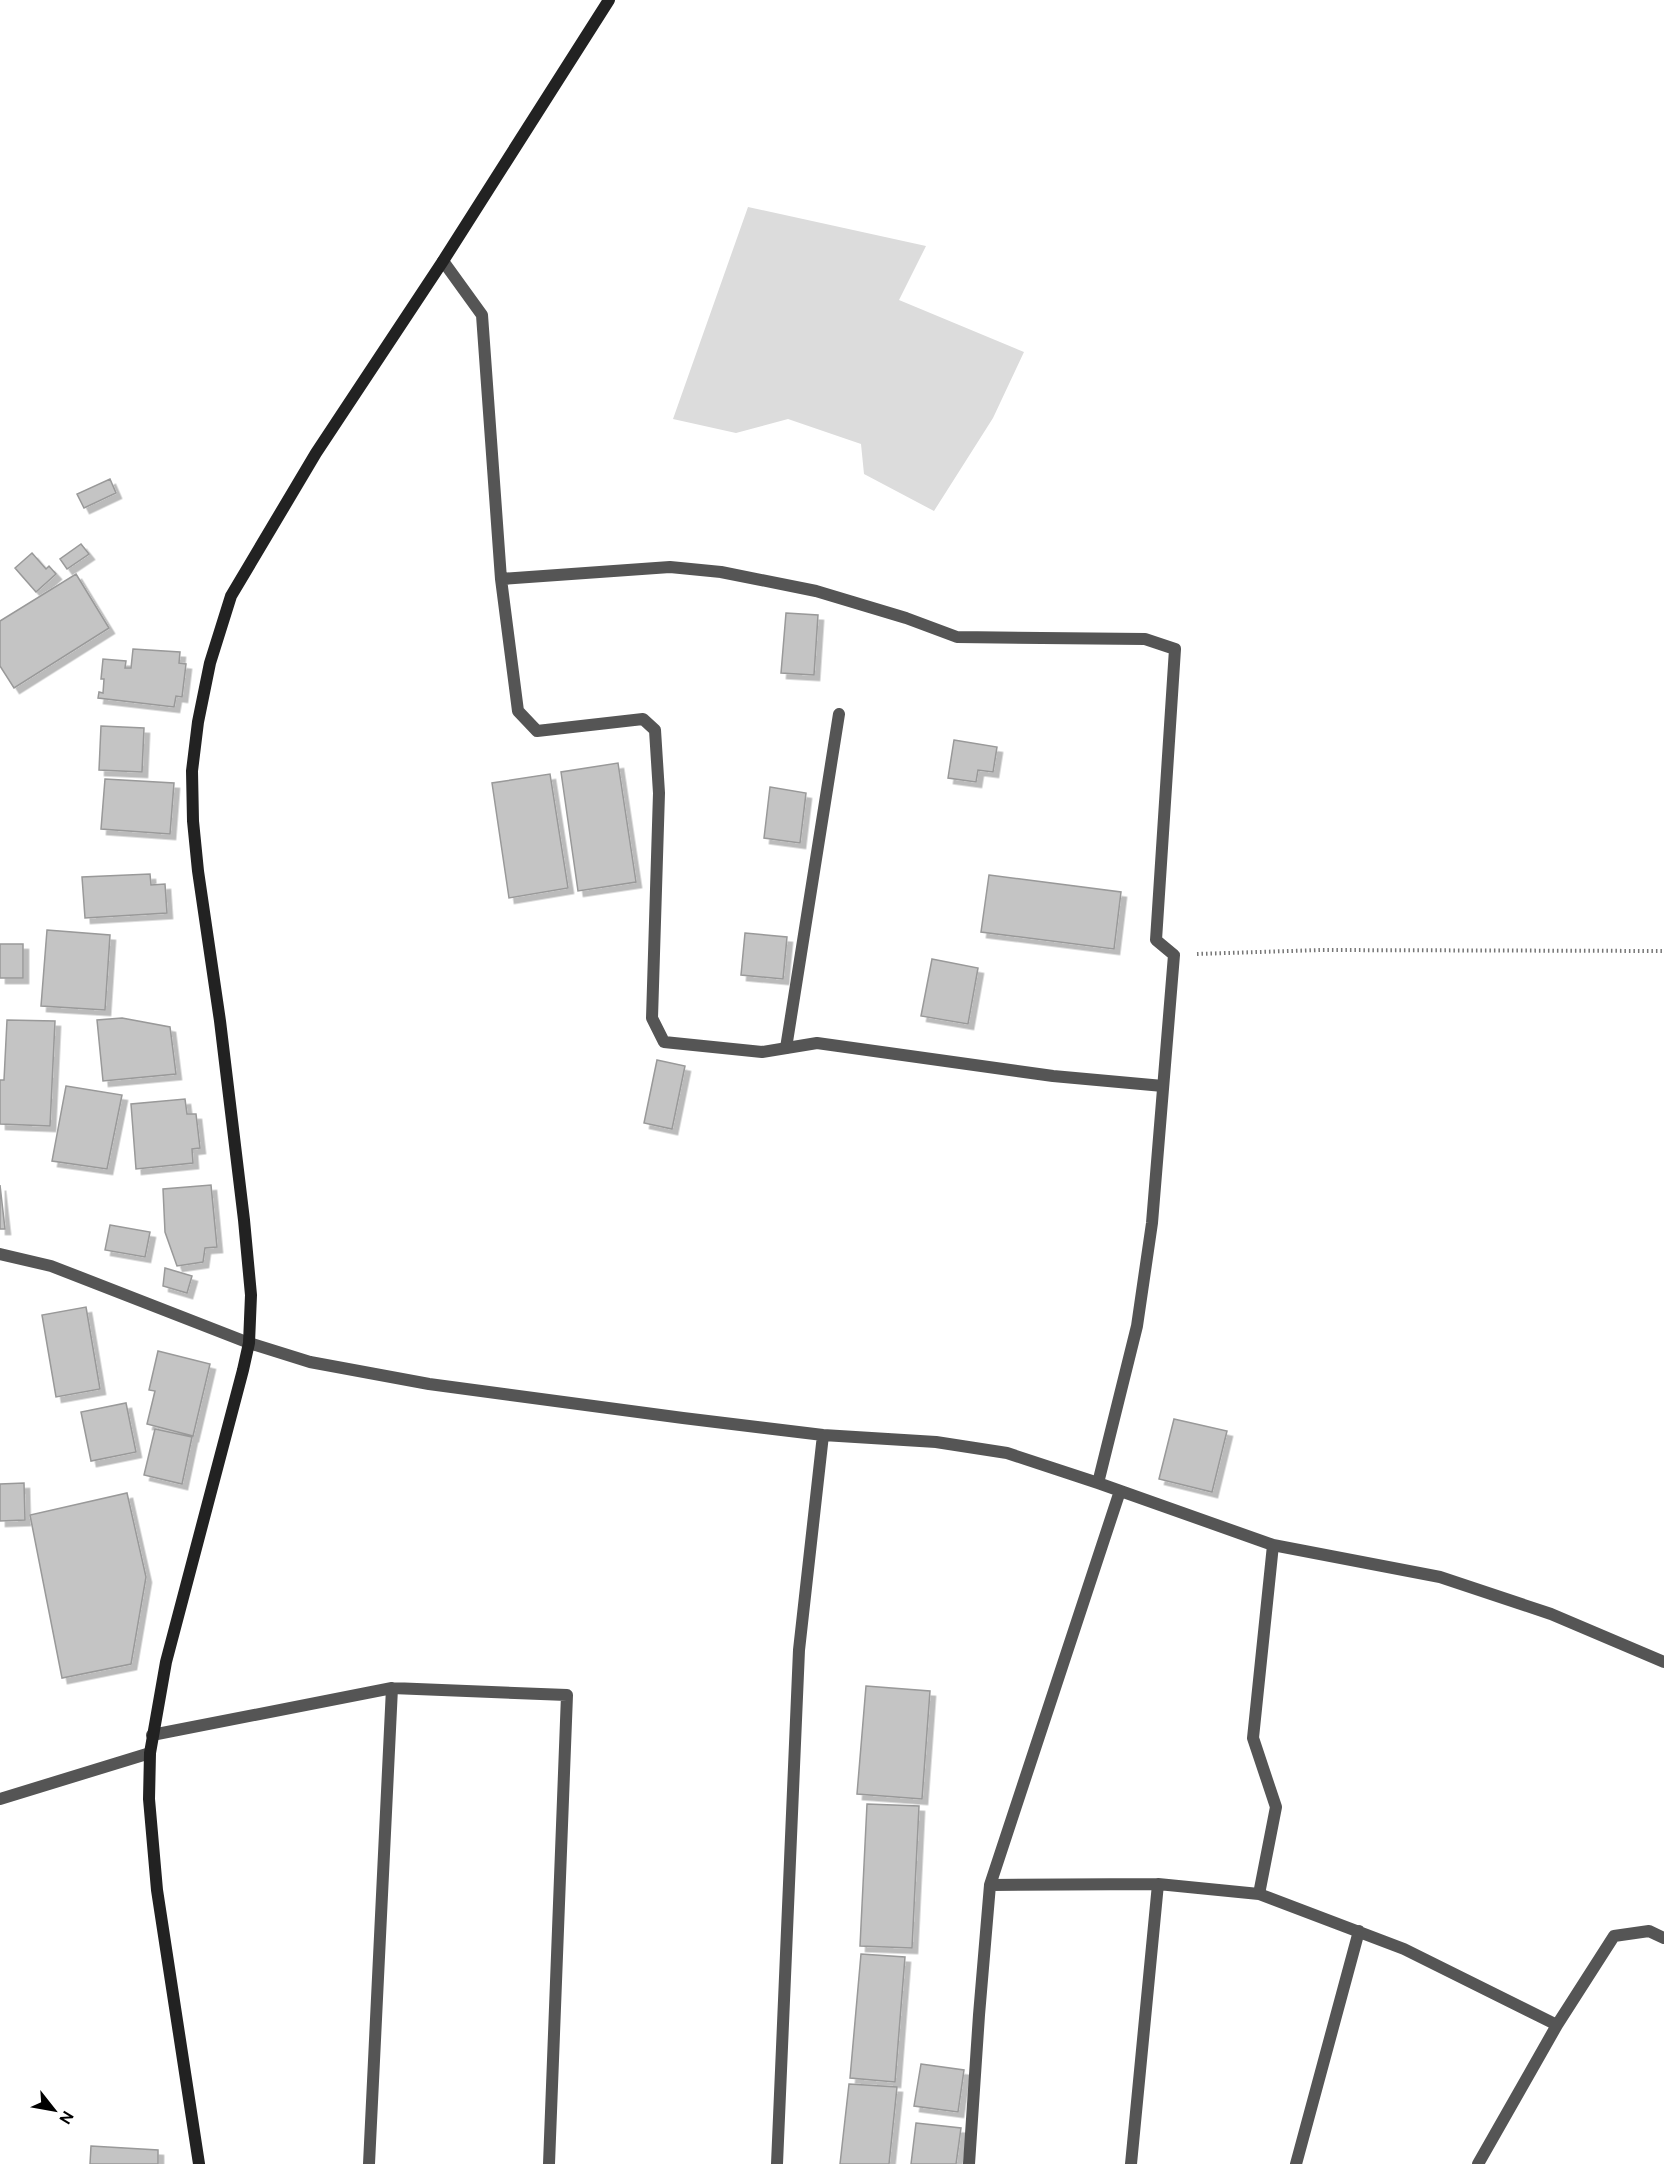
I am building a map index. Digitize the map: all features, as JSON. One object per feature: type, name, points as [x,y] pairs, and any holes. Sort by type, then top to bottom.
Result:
[{"type":"street","points":[[199,2164],[157,1890],[148,1799],[150,1753],[169,1651],[249,1343],[251,1295],[220,1021],[193,821],[192,771],[198,722],[210,663],[231,596],[316,453],[443,261],[609,0]]},
{"type":"street","points":[[443,261],[482,315],[501,579],[518,711],[537,731],[643,719],[655,730],[658,794],[652,1018],[664,1042],[762,1052],[817,1043],[1053,1076],[1163,1086]]},
{"type":"street","points":[[501,579],[670,567],[721,572],[816,591],[906,618],[957,637],[1145,639],[1175,649],[1156,940],[1174,955],[1152,1223],[1137,1326],[1098,1483]]},
{"type":"street","points":[[786,1048],[838,714]]},
{"type":"street","points":[[0,1254],[51,1266],[249,1343],[310,1362],[429,1384],[682,1418],[824,1435],[936,1442],[1007,1453],[1273,1545],[1440,1577],[1551,1614],[1664,1662]]},
{"type":"street","points":[[777,2164],[799,1650],[824,1435]]},
{"type":"street","points":[[969,2164],[990,1885],[1120,1491]]},
{"type":"street","points":[[1259,1894],[1276,1807],[1253,1738],[1273,1545]]},
{"type":"street","points":[[152,1735],[392,1688],[567,1695],[549,2164]]},
{"type":"street","points":[[369,2164],[392,1688]]},
{"type":"street","points":[[0,1799],[150,1753]]},
{"type":"street","points":[[990,1885],[1158,1884],[1259,1894],[1404,1949],[1557,2025]]},
{"type":"street","points":[[1131,2164],[1158,1884]]},
{"type":"street","points":[[1296,2164],[1359,1931]]},
{"type":"street","points":[[1478,2164],[1557,2025],[1614,1936],[1649,1931],[1664,1938]]},
{"type":"path","points":[[1174,955],[1320,950],[1664,951]]},
{"type":"shaded area","points":[[748,207],[926,246],[899,300],[1024,352],[993,418],[934,511],[864,474],[861,444],[788,419],[736,433],[673,419]]},
{"type":"building","points":[[110,479],[116,493],[84,508],[77,494]]},
{"type":"building","points":[[81,544],[89,554],[67,569],[60,559]]},
{"type":"building","points":[[32,553],[46,569],[49,566],[56,574],[36,592],[15,568]]},
{"type":"building","points":[[76,574],[109,628],[14,688],[0,666],[0,621]]},
{"type":"building","points":[[786,613],[818,615],[814,675],[781,673]]},
{"type":"building","points":[[133,649],[180,652],[179,663],[186,664],[182,697],[176,696],[174,707],[98,698],[99,692],[103,693],[104,679],[101,679],[103,659],[126,661],[125,668],[131,668]]},
{"type":"building","points":[[101,726],[144,728],[142,772],[99,770]]},
{"type":"building","points":[[954,740],[997,747],[993,772],[978,770],[976,782],[948,778]]},
{"type":"building","points":[[618,763],[636,882],[578,891],[561,772]]},
{"type":"building","points":[[550,774],[568,888],[509,898],[492,783]]},
{"type":"building","points":[[105,779],[174,783],[170,834],[101,829]]},
{"type":"building","points":[[770,787],[806,793],[800,843],[764,838]]},
{"type":"building","points":[[150,874],[151,885],[165,884],[167,913],[85,918],[82,877]]},
{"type":"building","points":[[989,875],[1121,892],[1114,949],[981,932]]},
{"type":"building","points":[[47,930],[110,935],[105,1010],[41,1006]]},
{"type":"building","points":[[745,933],[787,937],[783,979],[741,975]]},
{"type":"building","points":[[0,944],[23,944],[23,978],[0,978]]},
{"type":"building","points":[[932,959],[978,968],[968,1024],[921,1016]]},
{"type":"building","points":[[122,1018],[170,1027],[176,1074],[103,1081],[97,1020]]},
{"type":"building","points":[[7,1020],[55,1021],[50,1126],[0,1124],[0,1080],[4,1080]]},
{"type":"building","points":[[657,1060],[685,1066],[672,1129],[644,1123]]},
{"type":"building","points":[[66,1086],[122,1095],[107,1169],[52,1161]]},
{"type":"building","points":[[185,1099],[187,1114],[196,1114],[200,1148],[192,1149],[193,1163],[136,1169],[131,1104]]},
{"type":"building","points":[[0,1185],[5,1229],[0,1229]]},
{"type":"building","points":[[211,1185],[217,1247],[205,1248],[203,1262],[177,1266],[165,1232],[163,1189]]},
{"type":"building","points":[[110,1225],[150,1232],[145,1257],[105,1250]]},
{"type":"building","points":[[165,1268],[192,1276],[187,1293],[163,1286]]},
{"type":"building","points":[[86,1307],[100,1389],[56,1397],[42,1315]]},
{"type":"building","points":[[158,1351],[210,1364],[193,1436],[147,1424],[155,1391],[149,1390]]},
{"type":"building","points":[[126,1403],[136,1452],[91,1461],[81,1412]]},
{"type":"building","points":[[1174,1419],[1227,1431],[1212,1492],[1159,1479]]},
{"type":"building","points":[[155,1429],[192,1437],[182,1484],[144,1475]]},
{"type":"building","points":[[24,1483],[25,1520],[0,1521],[0,1484]]},
{"type":"building","points":[[127,1493],[146,1577],[131,1664],[62,1678],[30,1515]]},
{"type":"building","points":[[866,1686],[930,1691],[922,1799],[857,1794]]},
{"type":"building","points":[[867,1804],[919,1806],[912,1948],[860,1946]]},
{"type":"building","points":[[861,1954],[905,1957],[895,2082],[850,2078]]},
{"type":"building","points":[[921,2064],[964,2070],[958,2112],[914,2106]]},
{"type":"building","points":[[849,2084],[897,2087],[889,2164],[840,2164]]},
{"type":"building","points":[[916,2123],[961,2128],[956,2164],[911,2164]]},
{"type":"building","points":[[91,2146],[158,2150],[158,2164],[90,2164]]}]
